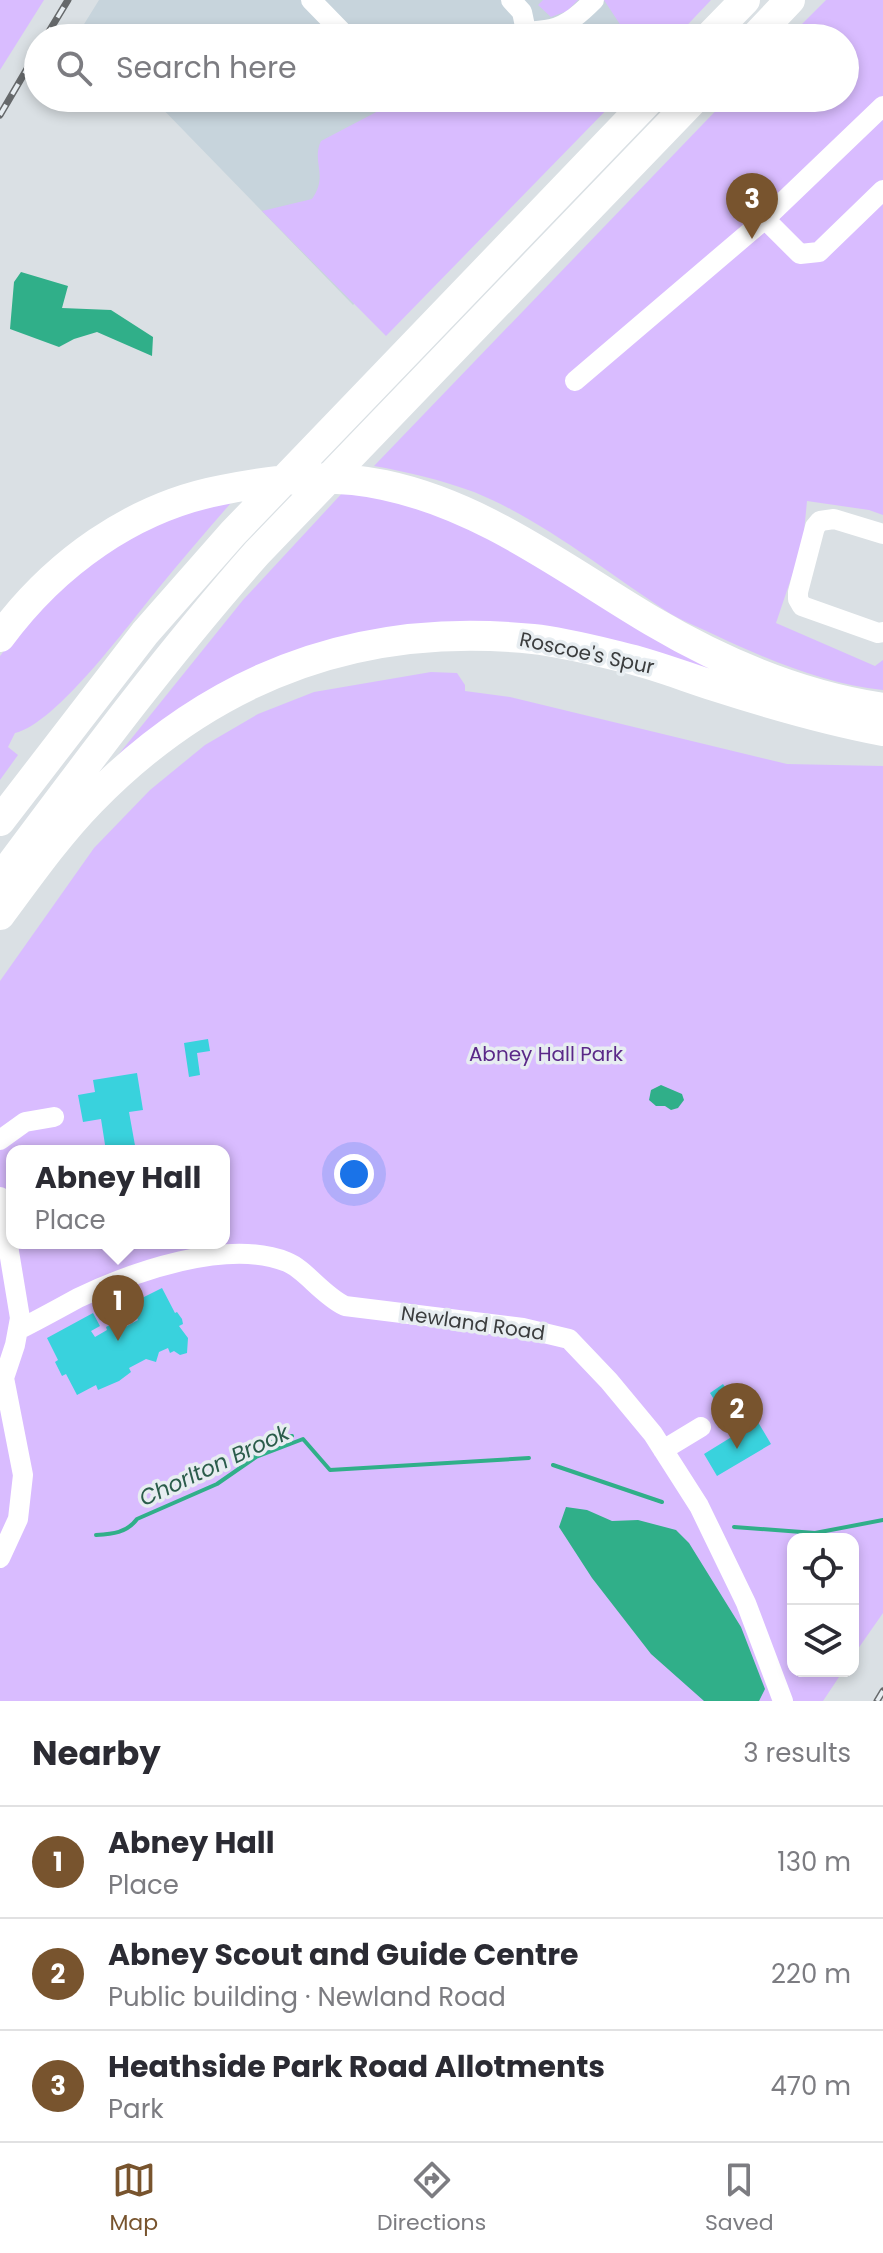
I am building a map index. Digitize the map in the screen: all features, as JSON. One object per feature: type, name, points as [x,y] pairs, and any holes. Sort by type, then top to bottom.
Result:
[{"type":"highway","points":[[722,24],[745,0]]},
{"type":"highway","points":[[767,24],[790,0]]},
{"type":"highway","points":[[0,821],[145,633],[233,533],[638,112]]},
{"type":"highway","points":[[0,879],[145,685],[257,553],[682,112]]},
{"type":"highway","name":"Roscoe's Spur","points":[[0,637],[28,601],[85,551],[125,525],[198,494],[293,479],[335,479],[381,484],[466,511],[522,541],[655,623],[729,662],[807,691],[883,708]]},
{"type":"highway","name":"Roscoe's Spur","points":[[0,915],[88,804],[165,735],[189,718],[262,679],[349,647],[436,635],[536,639],[626,658],[778,707],[883,731]]},
{"type":"street","points":[[311,0],[334,24]]},
{"type":"street","points":[[511,0],[522,12],[519,24]]},
{"type":"street","points":[[564,24],[594,0]]},
{"type":"street","points":[[575,381],[765,219],[883,106]]},
{"type":"street","points":[[765,219],[800,254],[819,252],[883,190]]},
{"type":"street","points":[[883,534],[834,519],[820,521],[815,527],[798,599],[802,606],[878,633],[883,632]]},
{"type":"street","points":[[0,1140],[25,1122],[54,1117]]},
{"type":"street","points":[[0,1197],[6,1230]]},
{"type":"street","points":[[0,1558],[21,1506],[23,1475],[4,1378],[15,1345],[20,1307],[9,1249]]},
{"type":"street","name":"Newland Road","points":[[18,1330],[80,1297],[169,1265],[218,1254],[271,1256],[293,1264],[323,1293],[345,1306],[523,1328],[569,1339],[609,1381],[663,1450],[703,1514],[746,1603],[783,1701]]},
{"type":"street","points":[[663,1450],[701,1427]]},
{"type":"shaded area","points":[[99,0],[658,0],[633,24],[84,24]]},
{"type":"shaded area","points":[[166,112],[545,112],[353,305]]},
{"type":"shaded area","points":[[21,272],[68,286],[62,308],[111,310],[153,337],[152,356],[97,332],[59,347],[10,329],[14,282]]},
{"type":"shaded area","points":[[661,1085],[682,1094],[684,1100],[678,1108],[671,1110],[656,1106],[649,1100],[651,1090]]},
{"type":"shaded area","points":[[566,1507],[587,1510],[612,1521],[638,1520],[676,1530],[689,1543],[741,1627],[765,1689],[759,1701],[704,1701],[651,1654],[592,1578],[559,1527]]},
{"type":"green space","points":[[0,0],[44,0],[29,24],[24,24],[24,32],[0,70]]},
{"type":"green space","points":[[543,0],[578,0],[567,11],[551,17],[538,5]]},
{"type":"green space","points":[[604,0],[711,0],[688,24],[620,24]]},
{"type":"green space","points":[[826,0],[883,0],[883,515],[807,501],[803,543],[776,623],[875,666],[883,660],[883,690],[818,677],[755,653],[671,614],[551,533],[500,504],[449,484],[374,466],[715,112],[859,112],[859,24],[802,24]]},
{"type":"green space","points":[[376,112],[604,112],[386,336],[262,211],[312,199],[319,183],[318,149],[321,141]]},
{"type":"green space","points":[[345,490],[455,517],[739,684],[602,642],[365,636],[94,785],[243,600]]},
{"type":"green space","points":[[237,496],[71,693],[32,726],[15,733],[8,747],[18,755],[0,780],[0,656],[46,596],[134,531]]},
{"type":"green space","name":"Abney Hall Park","points":[[431,672],[457,673],[465,685],[465,691],[510,697],[787,764],[883,766],[883,1613],[859,1647],[859,1533],[787,1533],[787,1677],[839,1677],[823,1701],[0,1701],[0,981],[94,848],[150,790],[205,745],[258,714],[314,692]]},
{"type":"building","points":[[208,1039],[210,1051],[197,1053],[200,1075],[189,1077],[184,1043]]},
{"type":"building","points":[[137,1073],[143,1110],[129,1112],[135,1145],[105,1145],[101,1119],[83,1122],[78,1095],[95,1092],[93,1080]]},
{"type":"building","points":[[162,1288],[175,1313],[182,1319],[183,1324],[179,1326],[188,1338],[187,1353],[170,1353],[168,1348],[159,1352],[156,1362],[146,1359],[129,1368],[131,1372],[119,1381],[98,1390],[96,1385],[77,1395],[66,1374],[62,1376],[47,1338],[93,1313],[100,1326],[91,1331],[95,1337],[121,1319],[125,1327],[138,1320],[130,1304]]},
{"type":"building","points":[[723,1384],[741,1411],[727,1420],[710,1393]]},
{"type":"building","points":[[755,1417],[771,1444],[717,1476],[704,1454],[738,1433],[736,1429]]},
{"type":"waterway","points":[[262,1445],[292,1436]]},
{"type":"waterway","name":"Chorlton Brook","points":[[96,1535],[124,1530],[137,1519],[217,1484],[256,1457],[303,1439],[330,1470],[529,1458]]},
{"type":"waterway","points":[[256,1448],[256,1457]]},
{"type":"waterway","name":"Chorlton Brook","points":[[553,1465],[662,1502]]},
{"type":"waterway","name":"Chorlton Brook","points":[[734,1527],[815,1533],[883,1520]]},
{"type":"railway","points":[[53,24],[68,0]]},
{"type":"railway","points":[[0,115],[24,74]]},
{"type":"railway","points":[[877,1701],[883,1691]]},
{"type":"place","name":"Heathside Park Road Allotments","points":[[752,239]]},
{"type":"place","name":"Abney Hall","points":[[118,1341]]},
{"type":"place","name":"Abney Scout and Guide Centre","points":[[737,1449]]}]
